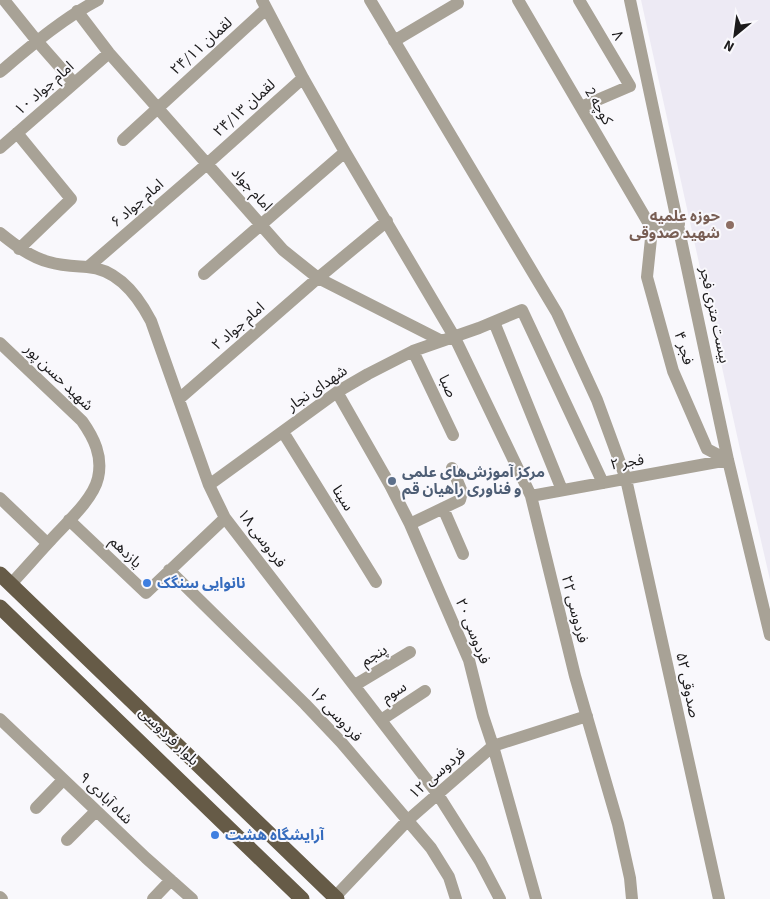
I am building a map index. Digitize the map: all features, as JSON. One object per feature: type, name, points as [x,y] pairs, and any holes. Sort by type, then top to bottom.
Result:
[{"type":"main road","name":"بلوار فردوسی","points":[[6,579],[336,898]]},
{"type":"main road","name":"بلوار فردوسی","points":[[0,607],[302,899]]},
{"type":"street","points":[[4,0],[74,83]]},
{"type":"street","points":[[0,72],[37,41],[77,12],[98,0]]},
{"type":"street","name":"صدوقی ۵۲","points":[[370,0],[557,313],[597,400],[626,478],[720,899]]},
{"type":"street","name":"کوچه 2","points":[[518,0],[652,229]]},
{"type":"street","name":"۸","points":[[579,0],[630,86],[581,107]]},
{"type":"street","name":"بیست متری فجر","points":[[630,0],[728,460],[770,635]]},
{"type":"street","points":[[394,41],[458,3]]},
{"type":"street","name":"فردوسی ۲۲","points":[[264,5],[345,152],[455,338],[531,496],[575,676],[618,824],[630,878],[632,899]]},
{"type":"street","name":"لقمان ۲۴/۱۱","points":[[123,140],[264,5]]},
{"type":"street","name":"امام جواد","points":[[77,12],[109,53],[283,250],[318,278],[442,341]]},
{"type":"street","name":"امام جواد ۱۰","points":[[0,148],[109,53]]},
{"type":"street","name":"لقمان ۲۴/۱۳","points":[[207,164],[303,78]]},
{"type":"street","points":[[17,133],[71,200],[19,249]]},
{"type":"street","points":[[204,274],[345,152]]},
{"type":"street","name":"امام جواد ۶","points":[[88,267],[207,164]]},
{"type":"street","name":"امام جواد ۲","points":[[178,400],[318,278],[387,221]]},
{"type":"street","points":[[652,229],[679,224]]},
{"type":"street","name":"فجر ۴","points":[[652,229],[647,277],[673,371],[707,449],[728,460]]},
{"type":"street","name":"فردوسی ۱۸","points":[[0,233],[19,249],[47,262],[69,267],[88,267],[108,273],[120,281],[143,306],[151,321],[209,485],[225,518],[437,793],[480,861],[500,899]]},
{"type":"street","name":"شهدای نجار","points":[[209,485],[337,392],[368,374],[414,351],[455,338],[522,310],[603,483]]},
{"type":"street","points":[[494,322],[562,490]]},
{"type":"street","name":"شهید حسن پور","points":[[0,343],[82,421],[93,436],[98,450],[98,478],[90,494],[47,543],[6,579]]},
{"type":"street","name":"صبا","points":[[414,351],[453,435]]},
{"type":"street","name":"فردوسی ۲۰","points":[[337,392],[410,524],[469,660],[483,716],[494,746],[536,899]]},
{"type":"street","name":"سینا","points":[[283,432],[376,582]]},
{"type":"street","name":"فجر ۲","points":[[531,496],[728,460]]},
{"type":"street","points":[[410,524],[460,500],[462,496],[452,468]]},
{"type":"street","points":[[0,498],[47,543]]},
{"type":"street","points":[[443,508],[463,554]]},
{"type":"street","name":"یازدهم","points":[[69,520],[146,593],[225,518]]},
{"type":"street","name":"فردوسی ۱۶","points":[[169,570],[341,742],[432,848],[449,877],[456,899]]},
{"type":"street","name":"پنجم","points":[[355,686],[410,652]]},
{"type":"street","name":"سوم","points":[[381,720],[425,691]]},
{"type":"street","name":"فردوسی ۱۲","points":[[336,898],[408,820],[437,793],[494,746],[587,716]]},
{"type":"street","name":"شاه آبادی ۹","points":[[0,720],[192,899]]},
{"type":"street","points":[[36,808],[63,780]]},
{"type":"street","points":[[67,840],[96,811]]},
{"type":"street","points":[[153,899],[171,880]]},
{"type":"shaded area","name":"حوزه علمیه شهید صدوقی","points":[[641,0],[770,0],[770,580],[740,449]]},
{"type":"place","name":"حوزه علمیه شهید صدوقی","points":[[730,225]]},
{"type":"place","name":"مرکز آموزش‌های علمی و فناوری راهیان قم","points":[[392,481]]},
{"type":"place","name":"نانوایی سنگک","points":[[147,583]]},
{"type":"place","name":"آرایشگاه هشت","points":[[215,835]]}]
